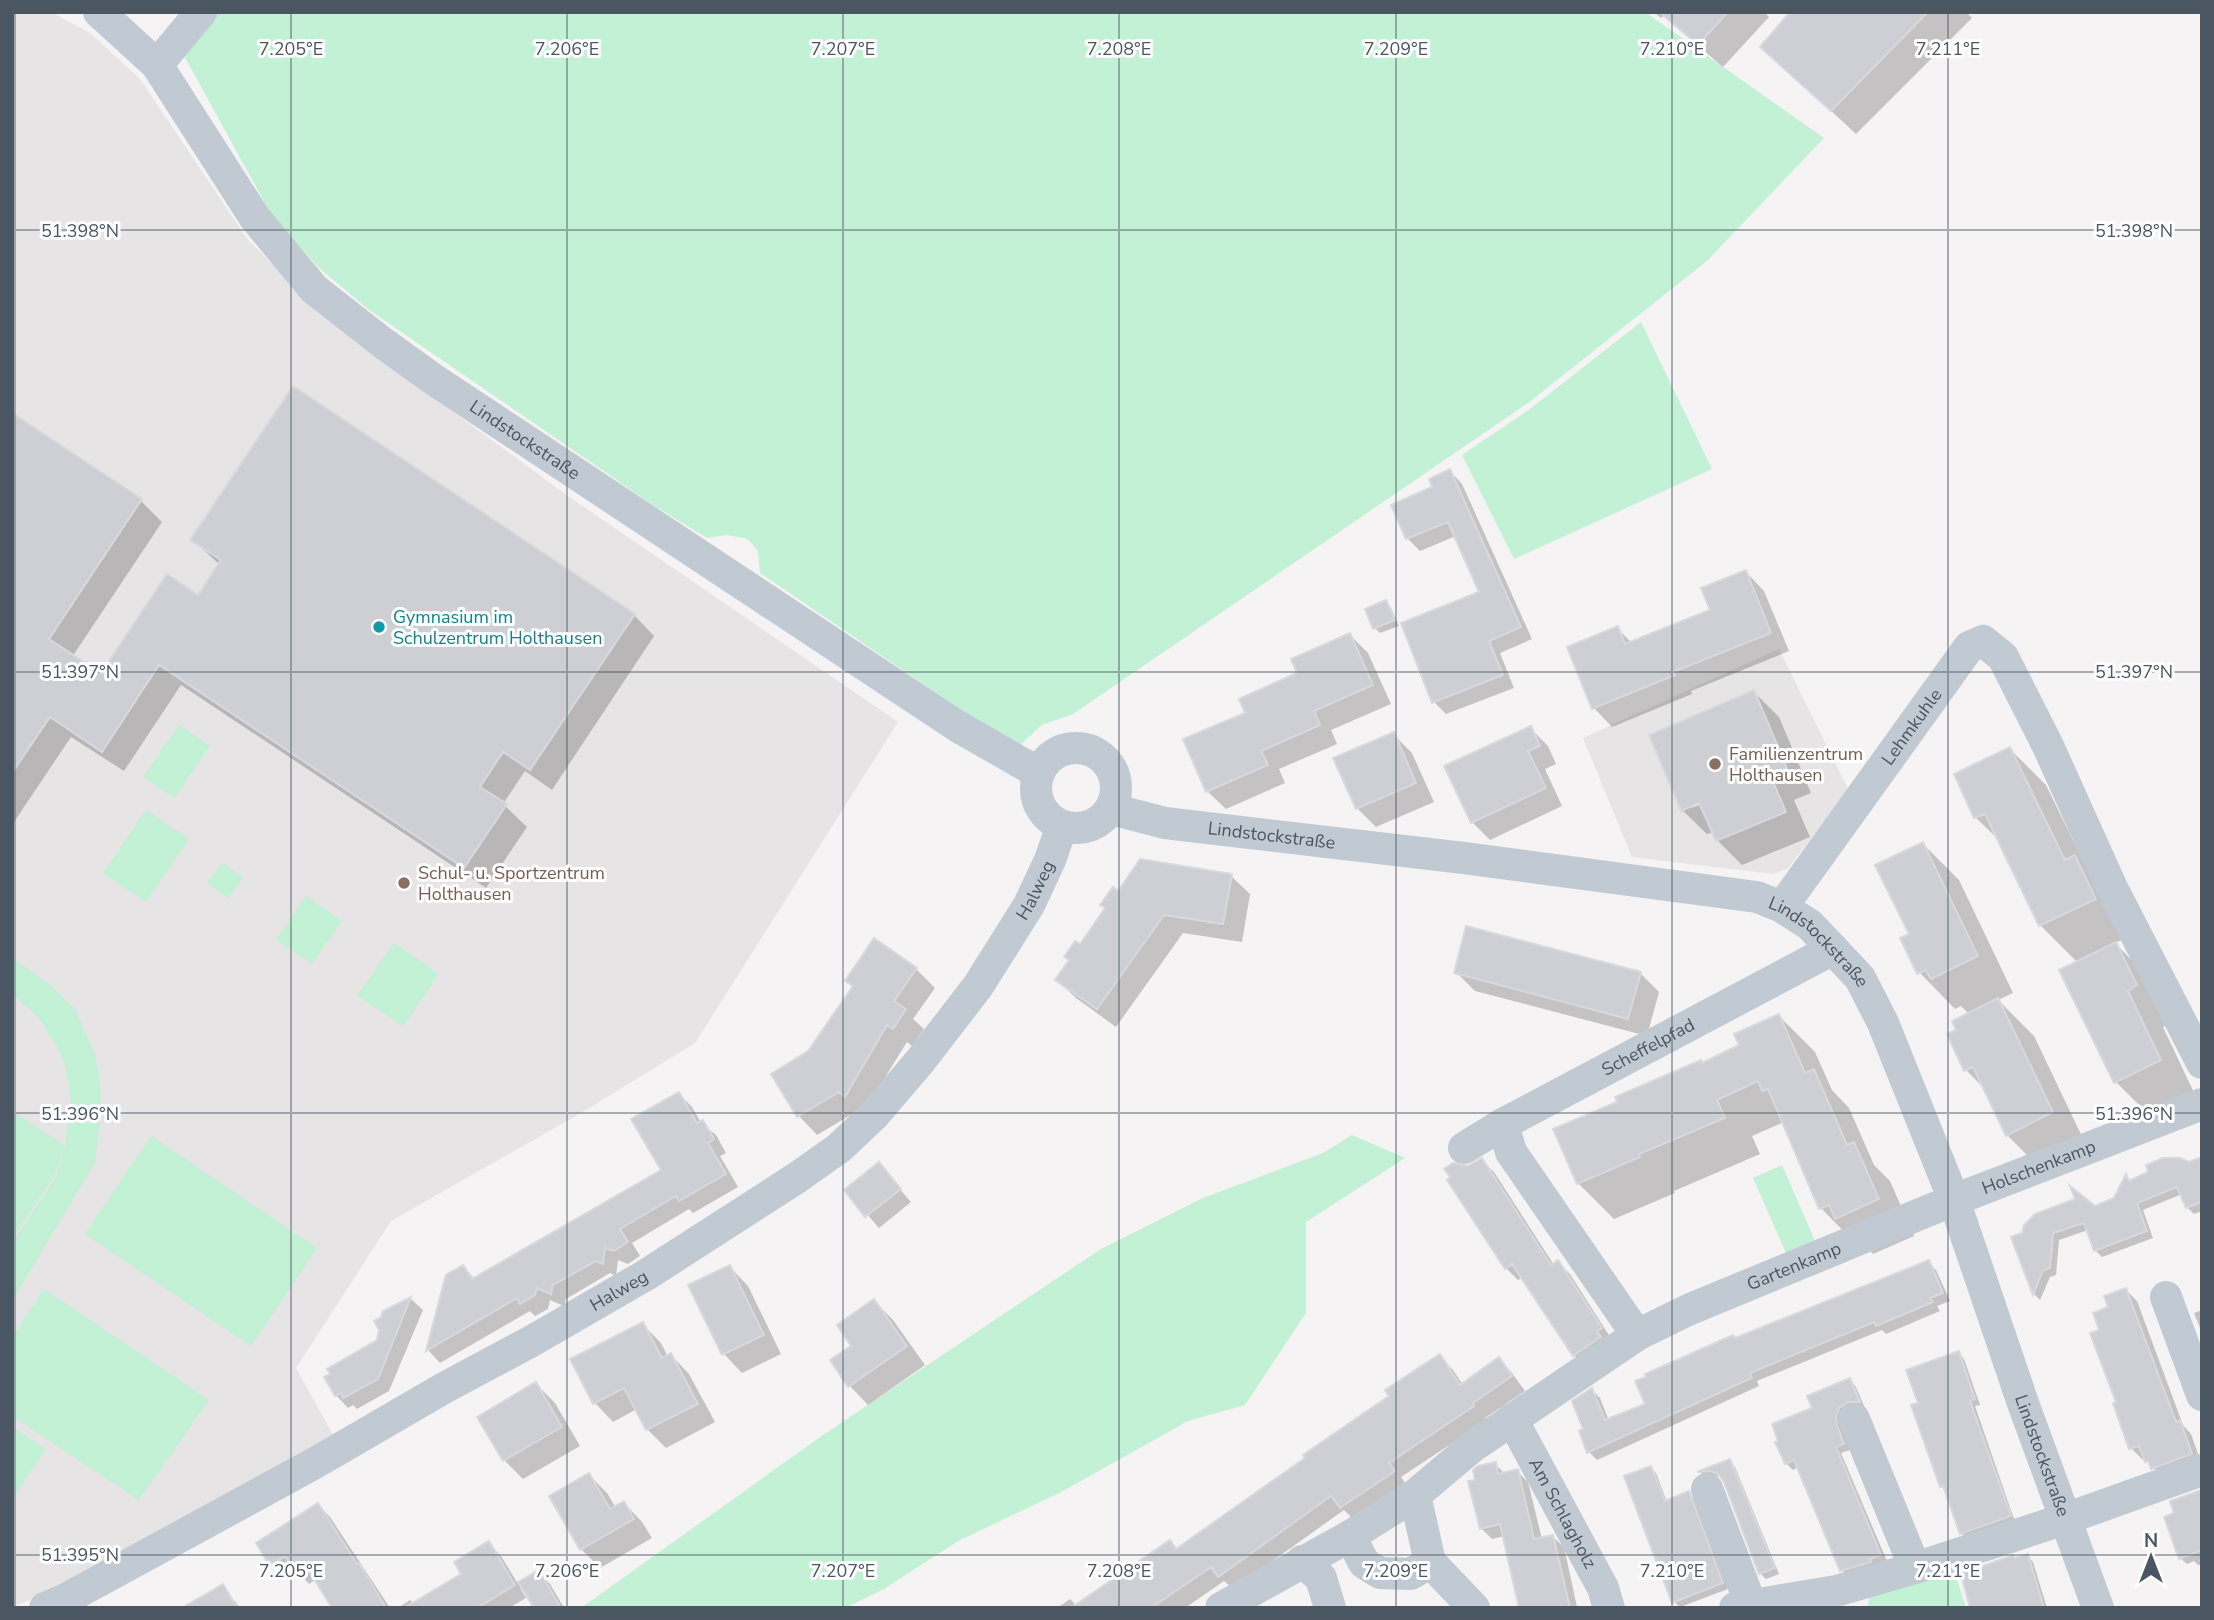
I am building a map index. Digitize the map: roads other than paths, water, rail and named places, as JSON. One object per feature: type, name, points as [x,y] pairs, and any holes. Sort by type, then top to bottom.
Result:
[{"type":"street","name":"Lindstockstraße","points":[[99,12],[157,65],[255,219],[314,289],[383,344],[433,379],[957,726],[1039,774]]},
{"type":"street","points":[[157,65],[201,12]]},
{"type":"street","name":"Lehmkuhle","points":[[1782,907],[1969,647],[1983,641],[2003,657],[2048,746],[2112,888],[2202,1063]]},
{"type":"street","points":[[1077,748],[1092,751],[1103,758],[1112,770],[1117,787],[1111,809],[1097,823],[1078,828],[1062,826],[1049,818],[1037,798],[1037,781],[1046,762],[1056,754],[1077,748]]},
{"type":"street","name":"Lindstockstraße","points":[[1111,809],[1165,823],[1464,858],[1757,897],[1782,907],[1810,925],[1860,978],[1883,1023],[1954,1200],[2098,1608]]},
{"type":"street","name":"Halweg","points":[[45,1608],[85,1589],[316,1463],[646,1275],[839,1148],[874,1115],[978,986],[1029,905],[1062,826]]},
{"type":"street","name":"Scheffelpfad","points":[[1464,1148],[1503,1124],[1833,949]]},
{"type":"street","name":"Holschenkamp","points":[[1954,1200],[2202,1104]]},
{"type":"street","points":[[1503,1124],[1511,1152],[1637,1335]]},
{"type":"street","name":"Gartenkamp","points":[[1221,1608],[1350,1536],[1415,1494],[1472,1447],[1637,1335],[1688,1310],[1954,1200]]},
{"type":"street","points":[[2166,1297],[2202,1395]]},
{"type":"street","name":"Am Schlagholz","points":[[1512,1419],[1603,1588],[1609,1608]]},
{"type":"street","points":[[1854,1419],[1915,1568]]},
{"type":"street","points":[[1707,1489],[1743,1606],[1836,1591],[1915,1568],[2066,1519],[2202,1470]]},
{"type":"street","points":[[1415,1494],[1430,1562],[1474,1608]]},
{"type":"street","points":[[1350,1536],[1364,1563],[1380,1573],[1411,1574],[1430,1562]]},
{"type":"street","points":[[1302,1561],[1321,1578],[1330,1608]]},
{"type":"place","name":"Gymnasium im Schulzentrum Holthausen","points":[[379,627]]},
{"type":"place","name":"Familienzentrum Holthausen","points":[[1715,764]]},
{"type":"place","name":"Schul- u. Sportzentrum Holthausen","points":[[404,883]]}]
